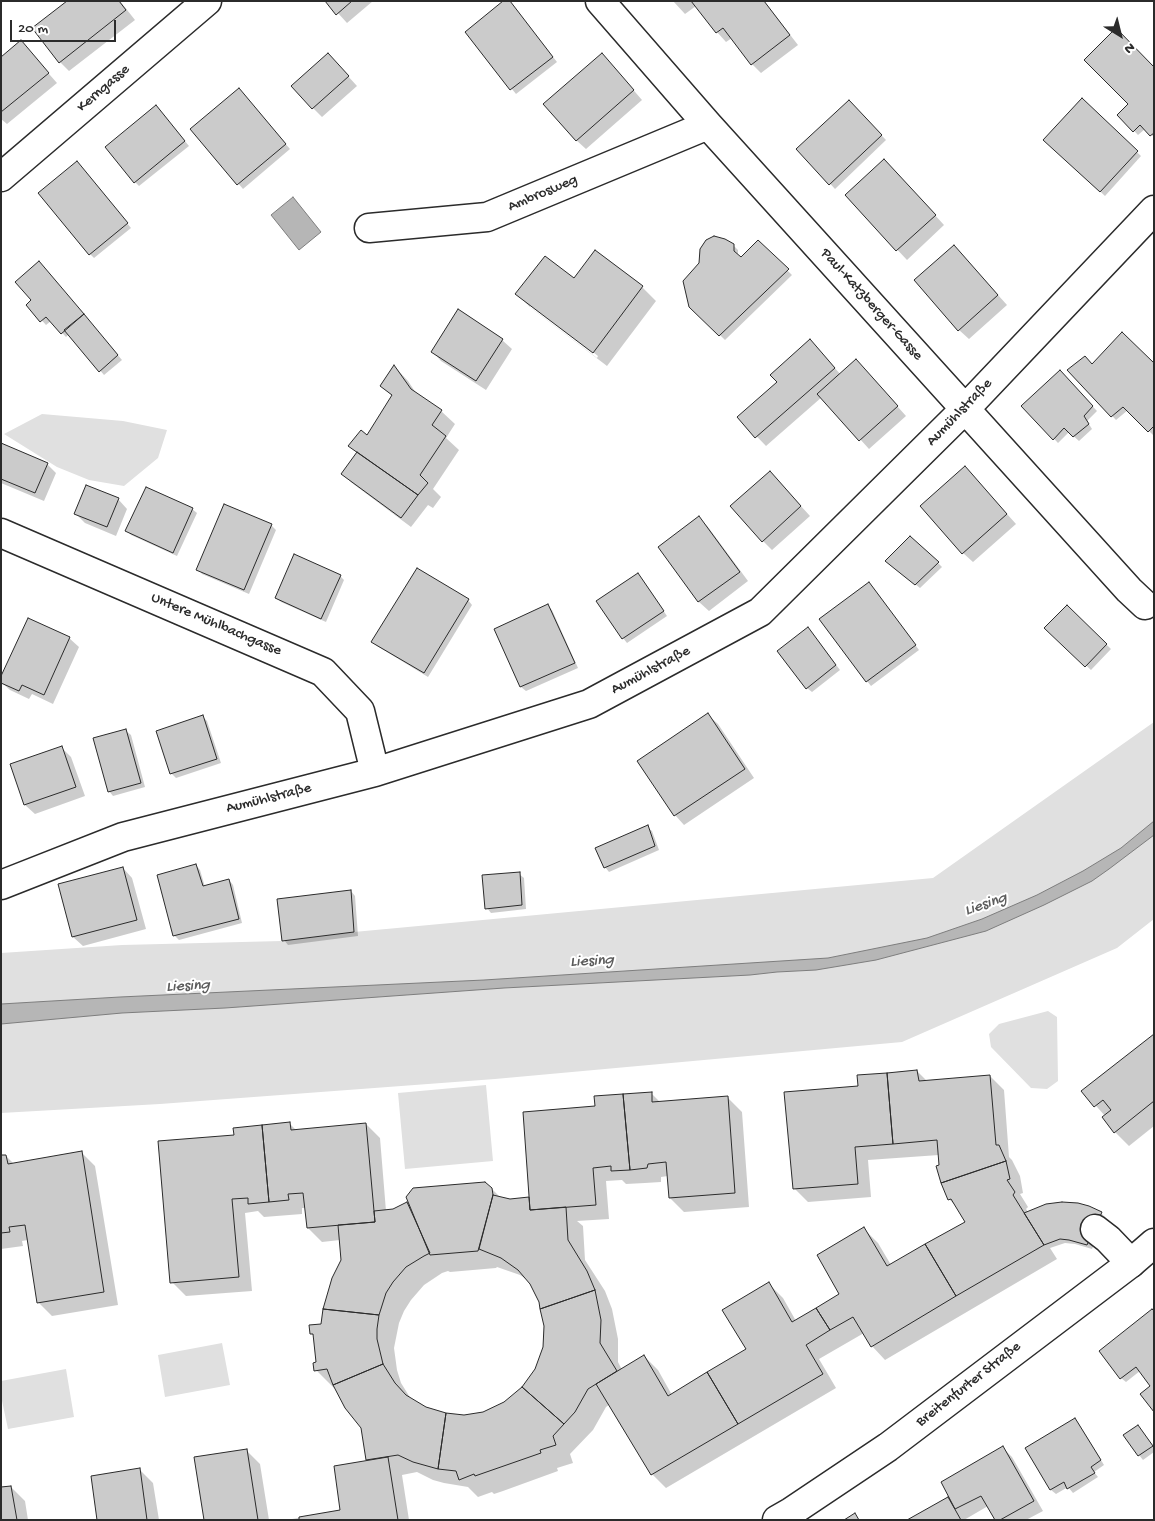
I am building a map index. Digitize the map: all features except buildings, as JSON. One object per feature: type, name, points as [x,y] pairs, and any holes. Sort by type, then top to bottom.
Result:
[{"type":"street","name":"Kerngasse","points":[[1,177],[207,1]]},
{"type":"street","name":"Paul-Katzberger-Gasse","points":[[600,1],[708,125],[1122,582],[1145,605]]},
{"type":"street","name":"Ambrosweg","points":[[369,228],[487,217],[708,125]]},
{"type":"street","name":"Aumühlstraße","points":[[1,885],[123,837],[375,772],[589,704],[760,612],[965,409],[1154,210]]},
{"type":"street","name":"Untere Mühlbachgasse","points":[[1,533],[323,672],[360,711],[375,772]]},
{"type":"street","points":[[1095,1229],[1108,1239],[1131,1263]]},
{"type":"street","name":"Breitenfurter Straße","points":[[777,1520],[888,1447],[1131,1263],[1154,1243]]},
{"type":"shaded area","points":[[293,197],[321,232],[299,250],[271,215]]},
{"type":"shaded area","points":[[42,414],[123,421],[167,430],[158,458],[124,486],[89,480],[57,467],[4,434]]},
{"type":"shaded area","points":[[1154,722],[1154,919],[1117,948],[902,1042],[495,1079],[160,1104],[1,1113],[1,953],[122,945],[282,941],[354,932],[933,878]]},
{"type":"shaded area","name":"Liesing","points":[[1154,821],[1154,835],[1092,881],[1044,905],[986,931],[876,960],[816,970],[750,975],[504,988],[225,1008],[122,1013],[1,1024],[1,1004],[484,980],[828,958],[927,938],[982,919],[1037,895],[1083,871],[1121,848]]},
{"type":"shaded area","points":[[1048,1011],[1057,1017],[1058,1081],[1047,1089],[1031,1088],[991,1047],[989,1034],[999,1024]]},
{"type":"shaded area","points":[[486,1085],[493,1161],[405,1169],[398,1093]]},
{"type":"shaded area","points":[[222,1343],[230,1385],[165,1397],[158,1355]]},
{"type":"shaded area","points":[[66,1369],[74,1417],[8,1429],[1,1396],[1,1381]]}]
